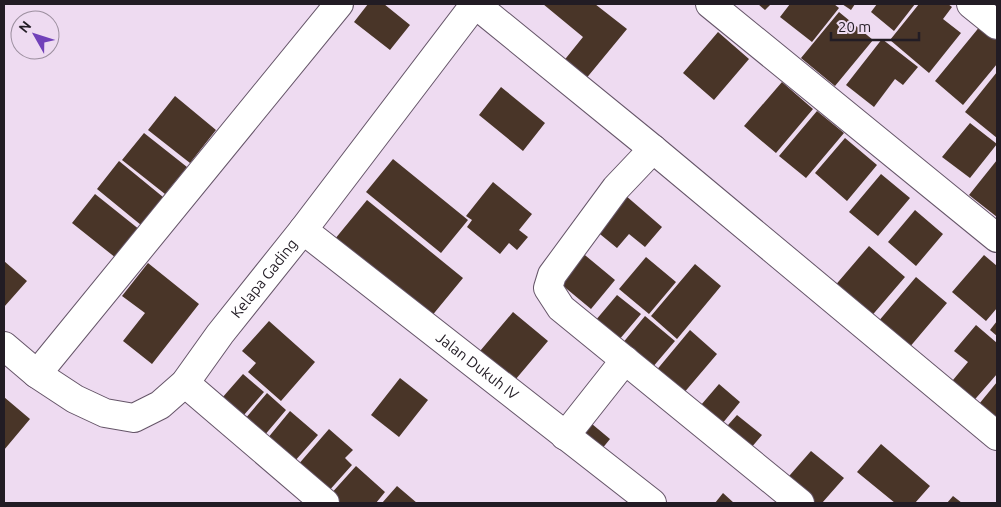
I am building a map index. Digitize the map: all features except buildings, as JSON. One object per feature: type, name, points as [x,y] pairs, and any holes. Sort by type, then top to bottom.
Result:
[{"type":"street","points":[[37,374],[339,4]]},
{"type":"street","points":[[475,4],[653,149],[997,436]]},
{"type":"street","name":"Kelapa Gading","points":[[4,346],[37,374],[75,399],[105,413],[134,418],[160,405],[185,383],[220,334],[303,230],[475,4]]},
{"type":"street","points":[[710,4],[997,238]]},
{"type":"street","points":[[971,4],[997,25]]},
{"type":"street","points":[[653,149],[616,188],[552,275],[548,288],[562,308],[800,503]]},
{"type":"street","name":"Jalan Dukuh IV","points":[[303,230],[652,503]]},
{"type":"street","points":[[565,436],[625,360]]},
{"type":"street","points":[[185,383],[326,503]]}]
